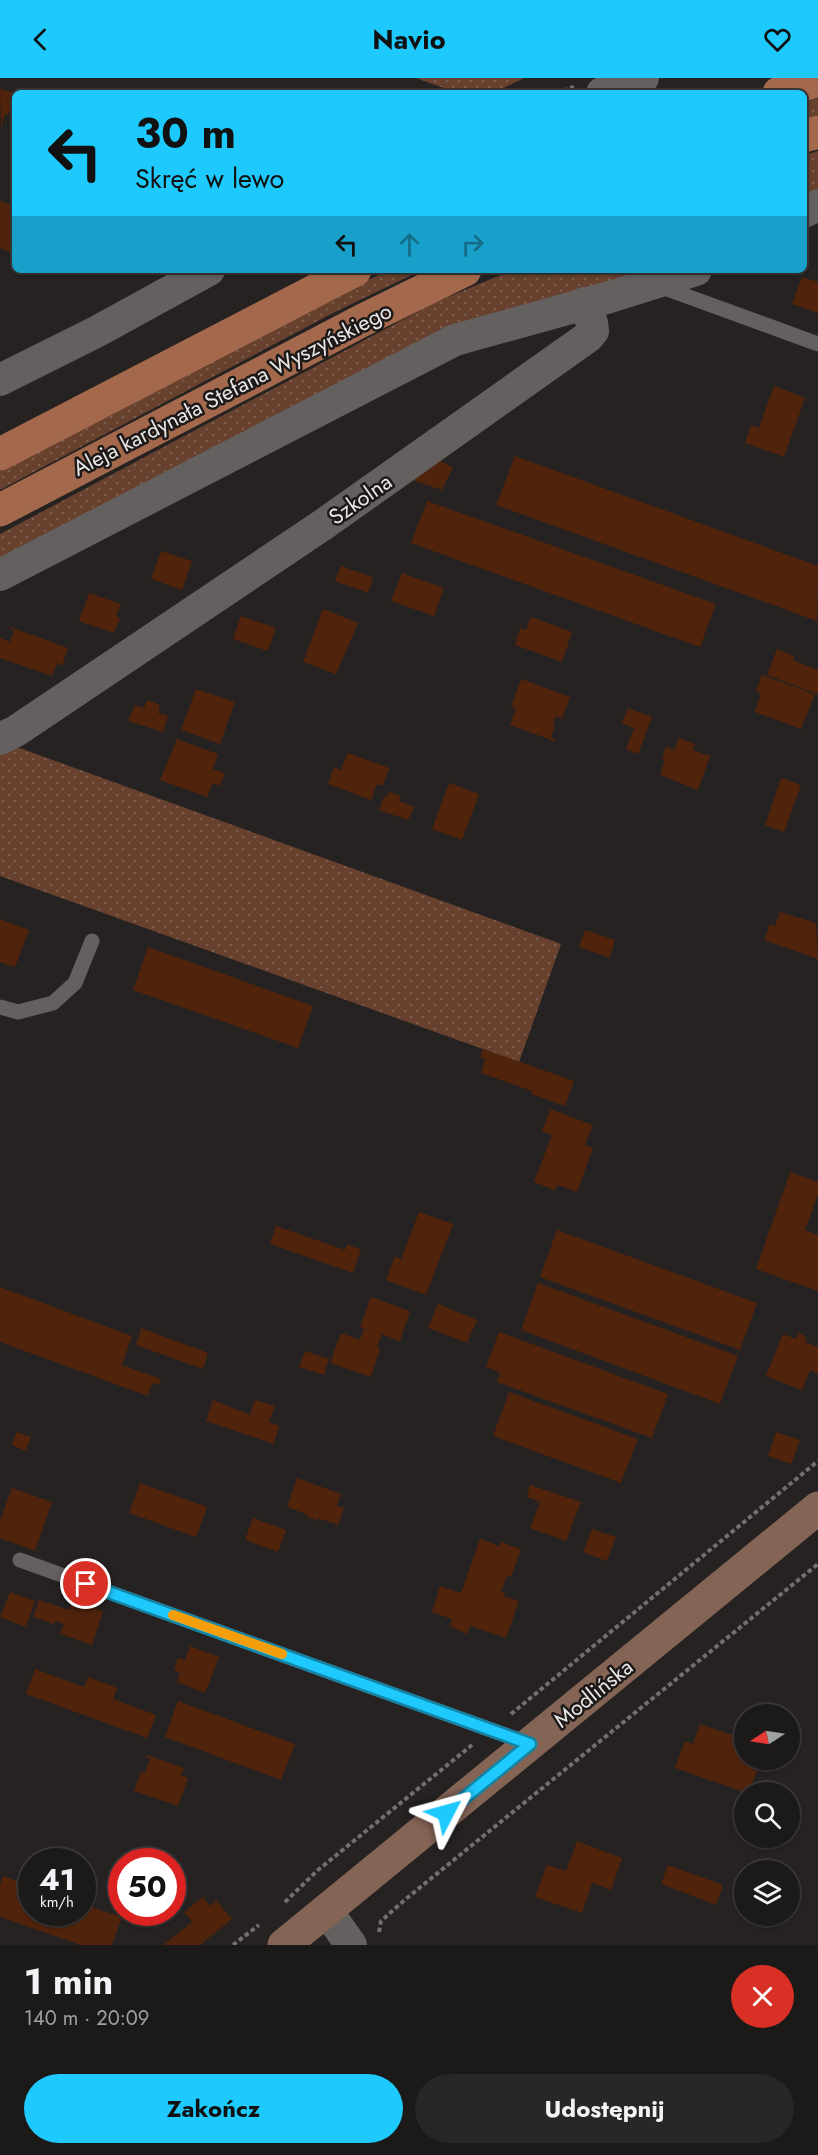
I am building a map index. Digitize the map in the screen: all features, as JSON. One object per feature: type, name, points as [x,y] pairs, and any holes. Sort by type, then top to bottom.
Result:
[{"type":"main road","points":[[788,90],[818,80]]},
{"type":"main road","points":[[0,454],[349,273]]},
{"type":"main road","name":"Aleja kardynała Stefana Wyszyńskiego","points":[[0,510],[363,320],[459,273]]},
{"type":"main road","name":"Modlińska","points":[[276,1932],[327,1911],[818,1508]]},
{"type":"street","points":[[610,90],[644,78]]},
{"type":"street","points":[[0,380],[96,332],[203,273]]},
{"type":"street","points":[[0,575],[455,340],[687,273]]},
{"type":"street","name":"Szkolna","points":[[0,739],[16,731],[324,524],[588,337],[592,331],[592,323],[584,303]]},
{"type":"street","points":[[327,1911],[365,1941]]},
{"type":"lane","points":[[653,284],[818,344]]},
{"type":"lane","points":[[0,1006],[18,1012],[53,1003],[75,983],[92,941]]},
{"type":"lane","points":[[20,1560],[530,1744]]},
{"type":"path","points":[[284,1902],[318,1870],[818,1461]]},
{"type":"path","points":[[365,1941],[381,1921],[407,1898],[818,1564]]},
{"type":"path","points":[[233,1945],[276,1932]]},
{"type":"shaded area","points":[[416,78],[524,78],[500,90],[450,90]]},
{"type":"shaded area","points":[[818,98],[818,115],[807,119],[807,102]]},
{"type":"shaded area","points":[[818,151],[818,190],[807,196],[807,154]]},
{"type":"shaded area","points":[[383,273],[416,273],[333,313],[0,490],[0,471]]},
{"type":"shaded area","points":[[506,273],[649,273],[590,292],[0,562],[0,534],[438,301]]},
{"type":"shaded area","points":[[14,746],[561,944],[519,1062],[0,876],[0,753]]},
{"type":"building","points":[[0,89],[12,92],[12,114],[4,116],[1,130]]},
{"type":"building","points":[[0,201],[12,205],[12,253],[0,248]]},
{"type":"building","points":[[802,277],[818,282],[818,313],[792,304]]},
{"type":"building","points":[[774,386],[805,398],[784,457],[745,443],[751,425],[759,428]]},
{"type":"building","points":[[515,456],[818,566],[817,621],[496,505]]},
{"type":"building","points":[[434,458],[453,467],[442,490],[409,479]]},
{"type":"building","points":[[427,501],[716,604],[700,647],[411,543]]},
{"type":"building","points":[[161,551],[192,561],[182,590],[151,579]]},
{"type":"building","points":[[341,566],[373,577],[368,593],[335,581]]},
{"type":"building","points":[[402,573],[444,588],[434,616],[391,601]]},
{"type":"building","points":[[89,593],[121,604],[116,616],[120,618],[114,633],[79,621]]},
{"type":"building","points":[[323,609],[358,623],[336,674],[303,662]]},
{"type":"building","points":[[241,616],[276,628],[268,651],[233,639]]},
{"type":"building","points":[[531,617],[572,632],[562,662],[515,645],[520,628],[526,630]]},
{"type":"building","points":[[7,626],[68,648],[62,666],[57,663],[52,676],[0,658],[0,638],[10,642],[14,631]]},
{"type":"building","points":[[777,649],[794,656],[793,660],[818,670],[818,694],[767,675]]},
{"type":"building","points":[[762,675],[815,694],[801,729],[755,712],[761,693],[756,691]]},
{"type":"building","points":[[521,679],[570,697],[562,719],[556,716],[551,737],[555,739],[554,741],[510,725],[516,708],[511,707]]},
{"type":"building","points":[[196,689],[235,702],[220,744],[181,730]]},
{"type":"building","points":[[147,700],[160,705],[158,713],[168,716],[163,732],[128,721],[135,705],[144,708]]},
{"type":"building","points":[[628,708],[652,717],[638,754],[626,749],[634,728],[622,723]]},
{"type":"building","points":[[679,738],[695,744],[693,750],[710,756],[698,790],[660,775],[666,747],[674,750]]},
{"type":"building","points":[[177,739],[218,754],[213,769],[225,773],[220,786],[213,783],[207,797],[160,780]]},
{"type":"building","points":[[348,753],[389,768],[383,786],[377,784],[371,800],[328,784],[334,767],[341,770]]},
{"type":"building","points":[[781,778],[801,785],[784,832],[765,825]]},
{"type":"building","points":[[449,783],[479,794],[462,840],[432,829]]},
{"type":"building","points":[[389,792],[401,796],[399,801],[414,807],[408,820],[379,810],[384,796],[387,797]]},
{"type":"building","points":[[780,912],[816,923],[818,959],[764,940],[770,924],[775,926]]},
{"type":"building","points":[[0,919],[29,930],[15,967],[0,962]]},
{"type":"building","points":[[585,930],[615,940],[610,958],[579,947]]},
{"type":"building","points":[[148,947],[313,1006],[298,1048],[133,990]]},
{"type":"building","points":[[483,1049],[574,1081],[565,1106],[531,1094],[532,1091],[481,1073],[485,1059],[480,1057]]},
{"type":"building","points":[[550,1109],[593,1125],[585,1145],[593,1148],[577,1192],[558,1185],[555,1190],[534,1182],[552,1135],[542,1131]]},
{"type":"building","points":[[790,1172],[818,1182],[818,1194],[805,1230],[818,1235],[818,1291],[756,1269]]},
{"type":"building","points":[[419,1212],[453,1224],[426,1295],[386,1280],[395,1256],[401,1259]]},
{"type":"building","points":[[276,1226],[345,1250],[347,1245],[361,1249],[353,1273],[270,1244]]},
{"type":"building","points":[[557,1230],[757,1303],[740,1350],[540,1277]]},
{"type":"building","points":[[538,1283],[738,1356],[720,1404],[521,1330]]},
{"type":"building","points":[[0,1287],[132,1336],[122,1365],[161,1379],[159,1385],[152,1383],[148,1396],[0,1342]]},
{"type":"building","points":[[371,1297],[410,1311],[400,1341],[382,1334],[377,1346],[380,1348],[371,1377],[330,1363],[341,1333],[360,1340],[364,1328],[360,1327]]},
{"type":"building","points":[[438,1304],[477,1320],[467,1343],[428,1328]]},
{"type":"building","points":[[141,1328],[208,1353],[203,1369],[136,1345]]},
{"type":"building","points":[[499,1332],[668,1394],[652,1438],[497,1382],[500,1372],[486,1367]]},
{"type":"building","points":[[799,1333],[806,1337],[805,1342],[818,1347],[818,1374],[810,1370],[802,1390],[766,1376],[783,1334],[796,1339]]},
{"type":"building","points":[[305,1351],[329,1359],[324,1375],[299,1367]]},
{"type":"building","points":[[509,1392],[638,1439],[621,1483],[493,1436]]},
{"type":"building","points":[[213,1400],[250,1415],[255,1400],[275,1406],[269,1422],[279,1426],[274,1444],[206,1421]]},
{"type":"building","points":[[17,1432],[31,1437],[26,1451],[12,1445]]},
{"type":"building","points":[[776,1432],[800,1440],[791,1464],[768,1456]]},
{"type":"building","points":[[297,1478],[341,1494],[337,1506],[344,1508],[338,1525],[318,1518],[317,1521],[287,1507]]},
{"type":"building","points":[[140,1483],[207,1507],[196,1537],[129,1513]]},
{"type":"building","points":[[530,1485],[581,1502],[566,1541],[530,1528],[540,1502],[527,1497]]},
{"type":"building","points":[[12,1488],[52,1502],[35,1551],[0,1538],[0,1521]]},
{"type":"building","points":[[253,1518],[286,1530],[278,1552],[245,1540]]},
{"type":"building","points":[[592,1529],[616,1537],[607,1561],[583,1552]]},
{"type":"building","points":[[480,1539],[499,1546],[501,1542],[521,1549],[511,1577],[507,1576],[501,1592],[505,1593],[504,1596],[519,1601],[506,1638],[470,1626],[467,1634],[450,1626],[452,1619],[432,1612],[440,1586],[461,1593]]},
{"type":"building","points":[[10,1592],[35,1601],[26,1627],[0,1617]]},
{"type":"building","points":[[39,1600],[69,1610],[72,1600],[103,1611],[92,1645],[60,1634],[64,1624],[55,1621],[54,1624],[33,1617]]},
{"type":"building","points":[[190,1646],[219,1657],[205,1693],[177,1682],[180,1673],[174,1670],[178,1658],[185,1660]]},
{"type":"building","points":[[35,1669],[84,1687],[88,1677],[117,1688],[113,1699],[156,1715],[147,1738],[26,1694]]},
{"type":"building","points":[[178,1701],[295,1744],[281,1780],[165,1737]]},
{"type":"building","points":[[700,1724],[734,1736],[734,1770],[757,1770],[753,1782],[734,1782],[734,1789],[675,1768],[685,1741],[693,1744]]},
{"type":"building","points":[[147,1755],[184,1768],[181,1775],[188,1778],[178,1806],[134,1791],[141,1772],[145,1773],[150,1759],[146,1757]]},
{"type":"building","points":[[577,1841],[622,1858],[611,1890],[592,1883],[582,1913],[535,1897],[547,1865],[566,1871]]},
{"type":"building","points":[[668,1865],[723,1885],[716,1905],[661,1884]]},
{"type":"building","points":[[3,1876],[18,1881],[18,1923],[0,1917],[0,1885]]},
{"type":"building","points":[[203,1897],[210,1906],[216,1900],[232,1919],[200,1945],[163,1945],[192,1922],[186,1914],[186,1910]]},
{"type":"building","points":[[96,1909],[108,1912],[108,1926],[119,1926],[112,1945],[81,1945],[26,1926],[96,1926]]},
{"type":"slow traffic","points":[[173,1615],[282,1654]]},
{"type":"route","points":[[86,1584],[530,1744],[446,1813]]}]
